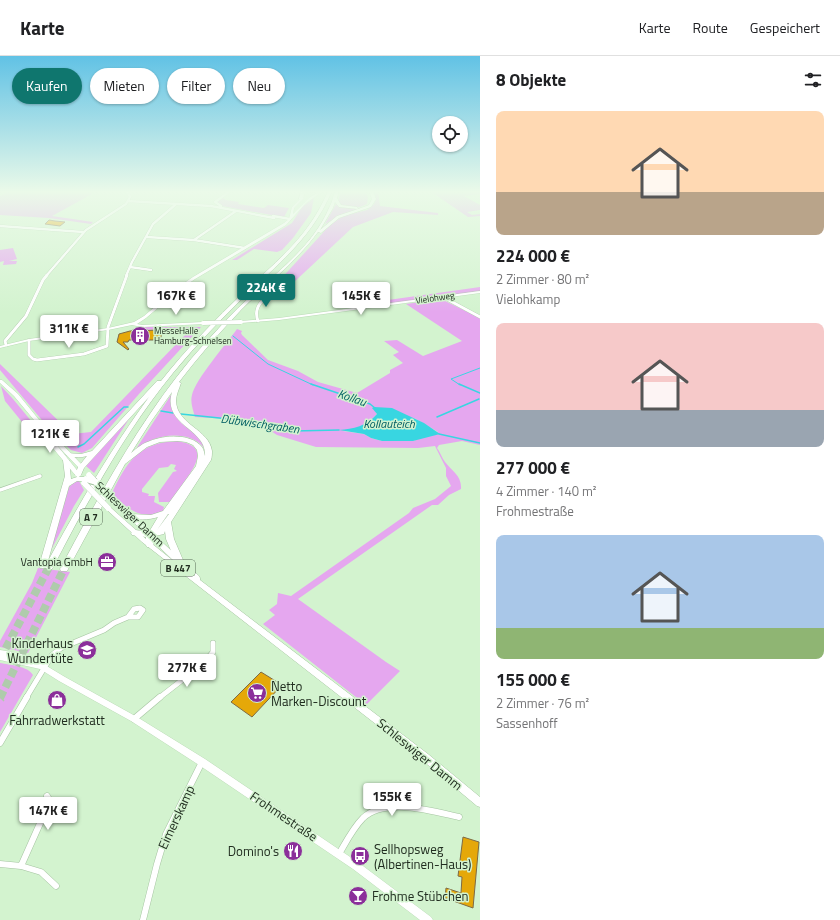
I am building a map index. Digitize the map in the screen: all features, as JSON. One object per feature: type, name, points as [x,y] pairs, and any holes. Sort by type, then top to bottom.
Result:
[{"type":"highway","name":"A 7","points":[[67,457],[68,474],[66,485],[46,567],[106,465],[142,411],[171,372],[213,326],[288,252],[306,231]]},
{"type":"highway","name":"A 7","points":[[64,569],[119,466],[148,420],[180,376],[225,325],[297,254],[316,231]]},
{"type":"highway","points":[[312,237],[319,231]]},
{"type":"highway","name":"A 7","points":[[274,277],[288,252]]},
{"type":"highway","name":"A 7","points":[[264,276],[297,254]]},
{"type":"highway","points":[[84,478],[81,467],[145,396],[171,372]]},
{"type":"highway","points":[[135,533],[141,535],[151,535],[161,532],[206,465],[209,456],[208,448],[204,440],[181,420],[174,410],[173,397],[180,376]]},
{"type":"highway","points":[[119,466],[141,449],[159,440],[182,439],[197,446],[202,455],[200,463],[155,527],[151,535],[150,545]]},
{"type":"highway","points":[[67,457],[81,456],[94,452]]},
{"type":"highway","points":[[66,485],[73,480],[84,478],[96,482]]},
{"type":"highway","points":[[130,516],[151,517],[167,512]]},
{"type":"highway","points":[[168,522],[170,539],[179,560]]},
{"type":"main road","points":[[0,347],[29,340],[108,330],[135,323],[184,284],[273,231]]},
{"type":"main road","name":"Vielohweg","points":[[135,323],[150,325],[258,321],[480,292]]},
{"type":"main road","name":"Schleswiger Damm","points":[[0,375],[2,377],[1,381],[16,395],[108,508],[135,533],[180,570],[208,589],[425,757],[480,802]]},
{"type":"main road","name":"Schleswiger Damm","points":[[67,457],[81,467],[84,478]]},
{"type":"main road","name":"Schleswiger Damm","points":[[96,482],[112,499],[179,560],[208,589]]},
{"type":"main road","name":"Frohmestraße","points":[[0,653],[27,659],[134,719],[202,762],[339,854],[428,920]]},
{"type":"main road","name":"Frohmestraße","points":[[0,657],[43,668]]},
{"type":"street","points":[[74,231],[83,232]]},
{"type":"street","points":[[29,340],[29,355],[33,359],[41,360],[59,358],[106,347],[108,344],[108,330],[114,305],[130,267],[150,231]]},
{"type":"street","points":[[194,240],[207,231]]},
{"type":"street","points":[[6,345],[5,341],[26,316],[43,280],[83,232]]},
{"type":"street","points":[[147,237],[194,240],[245,248]]},
{"type":"street","points":[[130,267],[150,270]]},
{"type":"street","points":[[258,321],[256,312],[258,306],[267,296],[273,293]]},
{"type":"street","points":[[443,297],[480,317]]},
{"type":"street","points":[[1,489],[40,476]]},
{"type":"street","points":[[0,743],[52,655],[61,648],[104,630],[114,623],[128,617]]},
{"type":"street","points":[[134,719],[204,663],[213,652],[213,643]]},
{"type":"street","name":"Eimerskamp","points":[[144,920],[154,871],[162,845],[169,827],[202,762]]},
{"type":"street","points":[[21,866],[50,801],[47,796]]},
{"type":"street","points":[[339,854],[359,822],[368,814],[375,811],[384,809],[411,808],[459,817]]},
{"type":"street","points":[[0,864],[21,866],[41,872],[56,886]]},
{"type":"shaded area","points":[[279,231],[298,231],[282,250],[277,252],[254,249],[237,260],[232,260]]},
{"type":"shaded area","points":[[324,231],[348,231],[292,284],[279,281]]},
{"type":"shaded area","points":[[13,248],[17,259],[9,261],[17,261],[16,264],[3,265],[4,261],[0,262],[0,250]]},
{"type":"shaded area","points":[[480,287],[480,291],[374,306],[381,301]]},
{"type":"shaded area","points":[[441,299],[480,318],[480,445],[462,441],[439,445],[437,448],[445,462],[458,477],[461,484],[461,489],[449,495],[438,505],[432,505],[298,599],[400,671],[366,705],[263,624],[275,615],[269,610],[277,604],[278,593],[291,596],[409,513],[413,508],[435,499],[451,486],[446,476],[446,468],[435,446],[418,448],[316,447],[277,435],[263,426],[230,419],[195,417],[191,398],[194,388],[205,371],[237,329],[242,331],[242,335],[268,360],[298,371],[318,382],[357,393],[390,373],[390,370],[403,363],[393,355],[399,352],[384,341],[397,340],[423,356],[462,341],[406,304]],"holes":[[[373,408],[416,419],[438,432],[413,441],[382,441],[364,434],[343,431],[357,429],[373,418],[377,414]]]},
{"type":"shaded area","points":[[138,327],[201,327],[139,394],[92,448],[82,453],[71,450],[51,431],[0,370],[0,364],[72,434],[91,432],[189,331],[133,329]]},
{"type":"shaded area","points":[[1,386],[37,428],[31,433],[5,401]]},
{"type":"shaded area","points":[[171,395],[172,407],[175,415],[179,421],[195,434],[204,448],[193,439],[187,437],[165,436],[152,440],[134,452]]},
{"type":"shaded area","points":[[131,416],[94,473],[86,466]]},
{"type":"shaded area","points":[[176,441],[193,446],[197,455],[194,467],[176,495],[170,502],[159,502],[158,493],[173,472],[177,471],[174,469],[176,465],[171,464],[168,467],[159,468],[142,489],[142,492],[149,494],[148,496],[155,496],[154,502],[164,507],[163,511],[148,515],[135,512],[123,504],[112,493],[129,463],[143,450],[152,445],[163,442]]},
{"type":"shaded area","points":[[76,481],[79,481],[84,490],[50,552],[69,487]]},
{"type":"shaded area","points":[[38,568],[70,572],[28,653],[0,647],[0,641],[32,583]]},
{"type":"shaded area","points":[[0,663],[23,668],[31,672],[33,675],[0,732]]},
{"type":"water","name":"Kollauteich","points":[[372,408],[392,408],[424,423],[440,434],[413,441],[382,441],[364,434],[339,430],[355,428],[369,421],[377,414]]},
{"type":"building","name":"MesseHalle Hamburg-Schnelsen","points":[[160,330],[160,333],[162,333],[160,340],[129,340],[128,342],[123,342],[129,349],[128,350],[117,342],[119,334],[130,331]]},
{"type":"building","name":"Kinderhaus Wundertüte","points":[[88,644],[97,649],[88,658],[77,651],[83,645],[86,646]]},
{"type":"building","name":"Netto Marken-Discount","points":[[261,672],[282,685],[252,717],[231,702]]},
{"type":"building","points":[[463,837],[479,842],[473,908],[445,898],[446,888],[461,893],[462,877],[458,876]]},
{"type":"waterway","name":"Kollau","points":[[233,336],[268,364],[313,385]]},
{"type":"waterway","points":[[460,385],[451,379],[480,368]]},
{"type":"waterway","name":"Kollau","points":[[311,384],[370,404],[375,408]]},
{"type":"waterway","points":[[459,384],[480,393]]},
{"type":"waterway","points":[[437,417],[479,399]]},
{"type":"waterway","name":"Dübwischgraben","points":[[78,447],[84,444],[124,407],[128,407]]},
{"type":"waterway","name":"Dübwischgraben","points":[[161,411],[173,413]]},
{"type":"waterway","name":"Dübwischgraben","points":[[181,414],[229,419],[294,431],[339,430]]},
{"type":"waterway","name":"Kollau","points":[[439,434],[480,443]]},
{"type":"tunnel","points":[[0,659],[49,567]]},
{"type":"tunnel","points":[[1,697],[0,698],[64,569]]},
{"type":"place","name":"MesseHalle Hamburg-Schnelsen","points":[[140,336]]},
{"type":"place","name":"Vantopia GmbH","points":[[107,562]]},
{"type":"place","name":"Kinderhaus Wundertüte","points":[[87,650]]},
{"type":"place","name":"Netto Marken-Discount","points":[[257,693]]},
{"type":"place","name":"Fahrradwerkstatt","points":[[57,700]]},
{"type":"place","name":"Domino's","points":[[293,851]]},
{"type":"place","name":"Sellhopsweg (Albertinen-Haus)","points":[[360,856]]},
{"type":"place","name":"Frohme Stübchen","points":[[358,896]]}]
